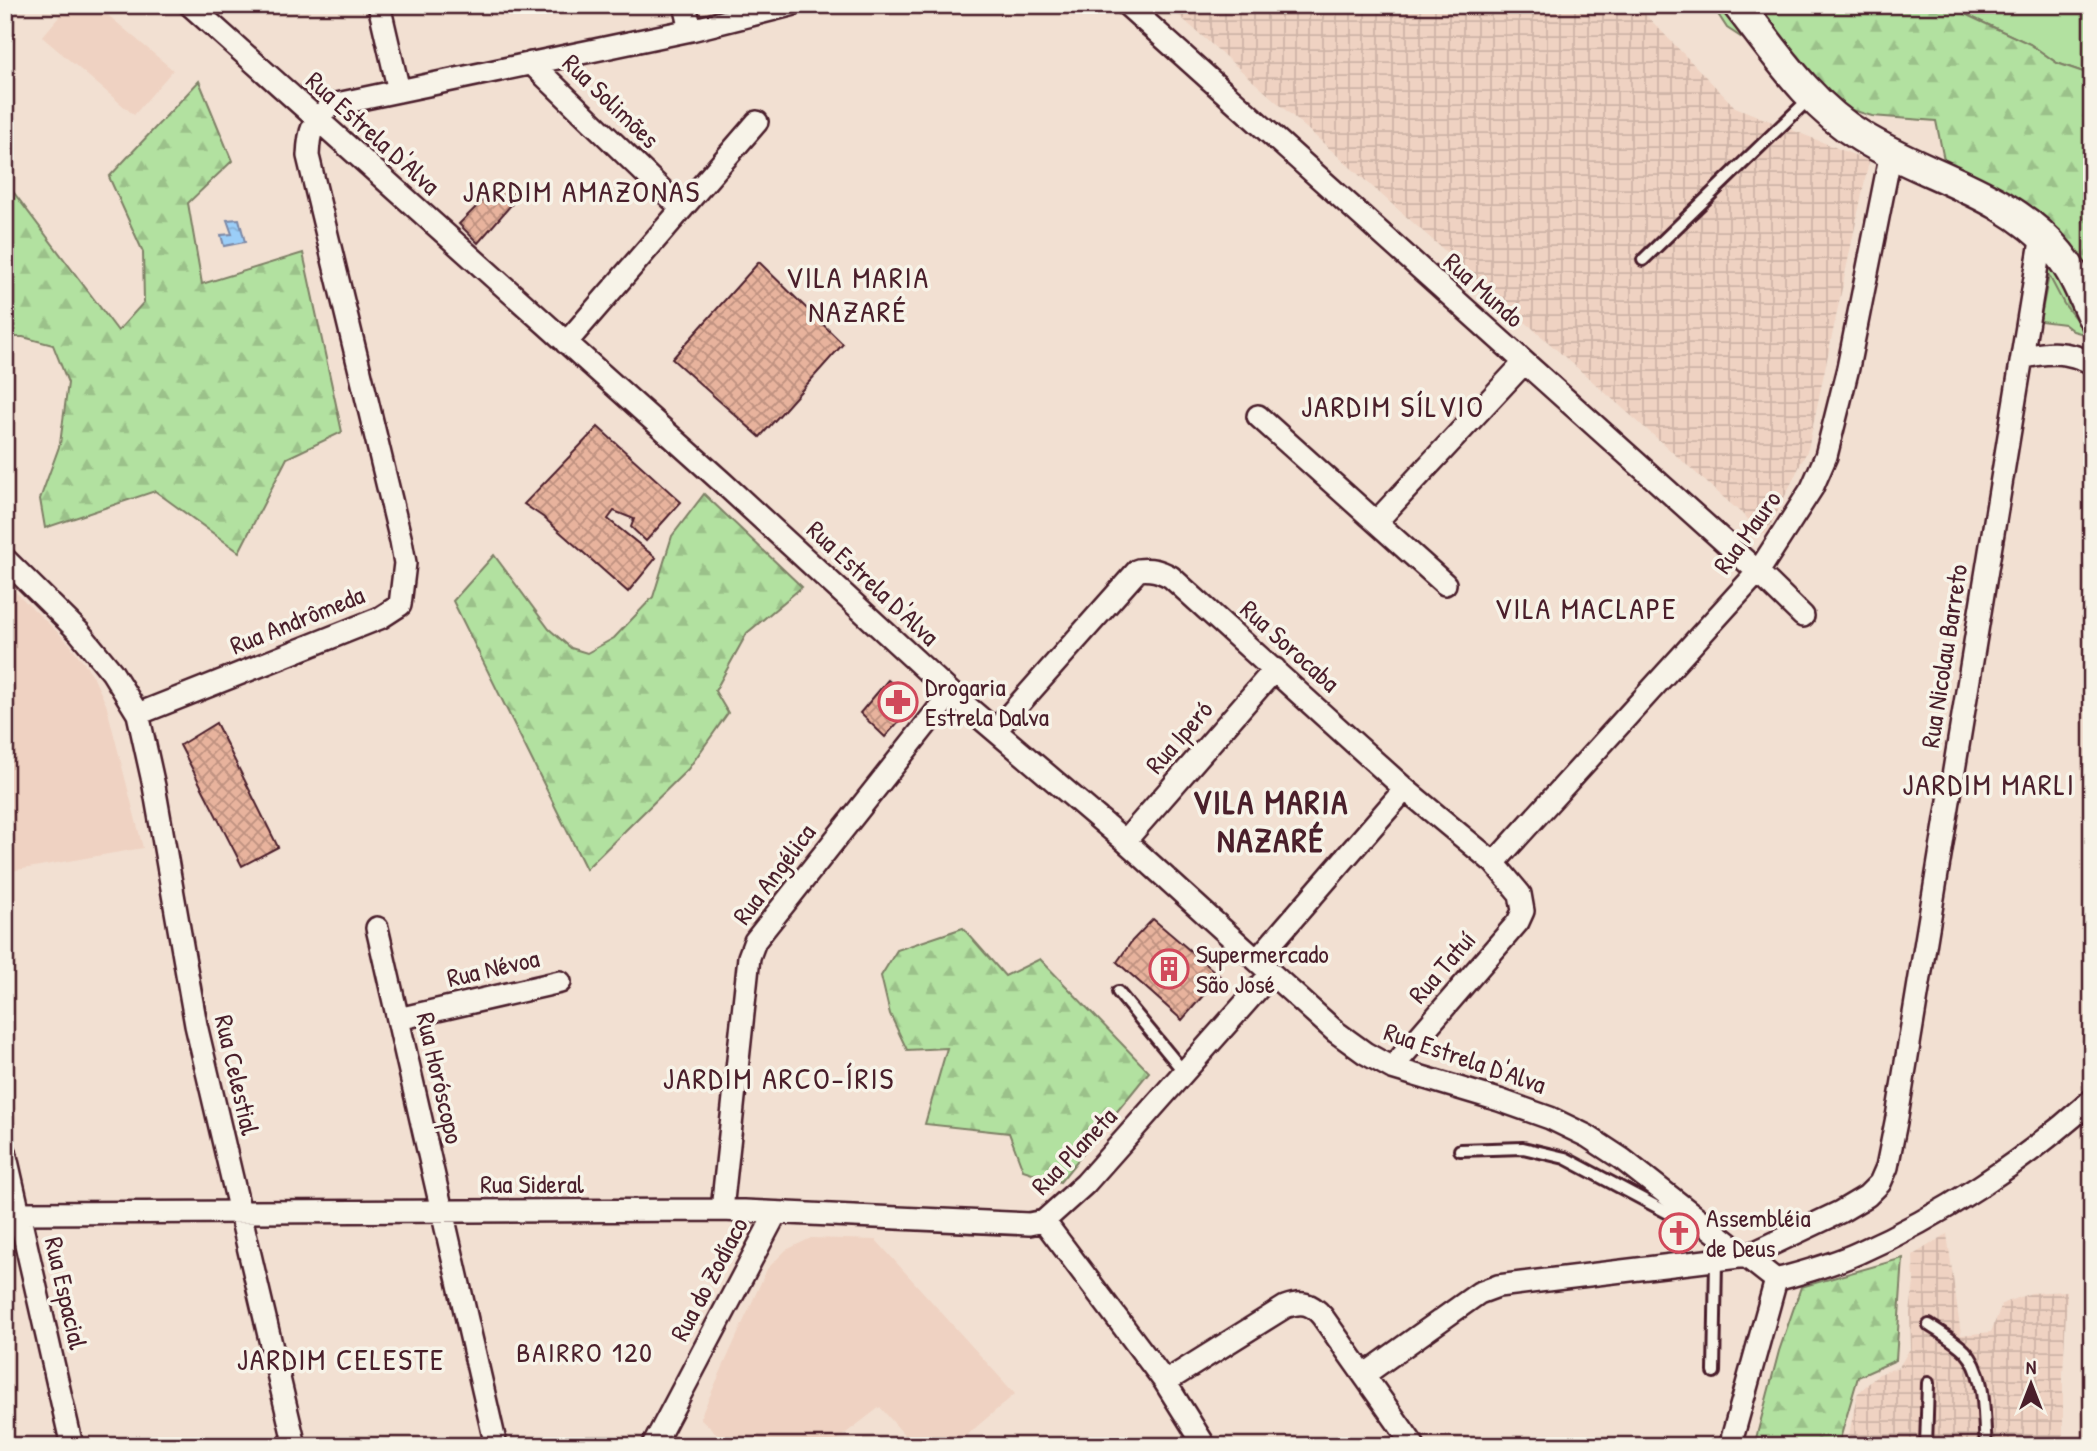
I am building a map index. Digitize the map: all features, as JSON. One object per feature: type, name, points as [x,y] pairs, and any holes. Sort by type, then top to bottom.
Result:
[{"type":"street","name":"Rua Estrela D'Alva","points":[[190,5],[722,482],[951,693],[1125,841],[1336,1032],[1365,1054],[1392,1068],[1499,1100],[1550,1118],[1587,1136],[1622,1159],[1776,1280]]},
{"type":"street","points":[[379,5],[398,92]]},
{"type":"street","points":[[685,5],[691,30]]},
{"type":"street","points":[[315,119],[332,105],[691,30],[791,5]]},
{"type":"street","name":"Rua Mundo","points":[[1127,5],[1758,572],[1803,616]]},
{"type":"street","points":[[1738,5],[1811,97],[1840,122],[1863,138],[2009,210],[2042,235],[2060,255],[2077,281],[2092,314]]},
{"type":"street","name":"Rua Solimões","points":[[531,64],[682,209]]},
{"type":"street","name":"Rua Andrômeda","points":[[138,715],[380,618],[400,605],[405,563],[401,541],[309,156],[309,140],[315,119]]},
{"type":"street","points":[[566,343],[757,122]]},
{"type":"street","name":"Rua Mauro","points":[[1494,863],[1758,572],[1812,488],[1826,456],[1848,368],[1891,152]]},
{"type":"street","name":"Rua Nicolau Barreto","points":[[1364,1375],[1479,1293],[1499,1286],[1747,1256],[1840,1212],[1867,1196],[1880,1183],[1886,1167],[1932,909],[2042,235]]},
{"type":"street","points":[[2022,358],[2053,352],[2067,353],[2092,363]]},
{"type":"street","points":[[1376,522],[1524,363]]},
{"type":"street","points":[[1258,416],[1445,584]]},
{"type":"street","points":[[5,559],[79,632],[112,672],[138,715]]},
{"type":"street","name":"Rua Sorocaba","points":[[996,730],[1138,570],[1148,568],[1160,571],[1171,577],[1275,669],[1405,789],[1494,863],[1520,894],[1522,903],[1523,911],[1518,922],[1507,935]]},
{"type":"street","name":"Rua Iperó","points":[[1125,841],[1275,669]]},
{"type":"street","name":"Rua Angélica","points":[[722,1210],[748,957],[755,941],[951,693]]},
{"type":"street","name":"Rua Celestial","points":[[138,715],[154,786],[196,1026],[295,1446]]},
{"type":"street","name":"Rua Planeta","points":[[1205,1446],[1164,1382],[1044,1221],[1085,1184],[1184,1072],[1405,789]]},
{"type":"street","name":"Rua Horóscopo","points":[[377,928],[496,1446]]},
{"type":"street","name":"Rua Tatuí","points":[[1392,1068],[1507,935]]},
{"type":"street","name":"Rua Névoa","points":[[398,1019],[560,982]]},
{"type":"street","points":[[1730,1446],[1776,1280],[1857,1253],[1895,1235],[1980,1186],[2053,1134],[2092,1100]]},
{"type":"street","name":"Rua Espacial","points":[[5,1152],[72,1446]]},
{"type":"street","name":"Rua Sideral","points":[[19,1213],[722,1210],[1029,1224],[1044,1221]]},
{"type":"street","name":"Rua do Zodíaco","points":[[653,1446],[776,1213]]},
{"type":"street","points":[[1164,1382],[1285,1307],[1304,1303],[1314,1307],[1322,1316],[1414,1446]]},
{"type":"lane","points":[[1643,260],[1811,97]]},
{"type":"lane","points":[[1118,992],[1184,1072]]},
{"type":"lane","points":[[1461,1150],[1523,1148],[1546,1153],[1583,1166],[1685,1221],[1705,1223]]},
{"type":"lane","points":[[1714,1371],[1716,1261]]},
{"type":"lane","points":[[1929,1325],[1965,1351],[1975,1367],[1980,1383],[1986,1446]]},
{"type":"lane","points":[[1926,1446],[1928,1383]]},
{"type":"shaded area","points":[[69,5],[96,5],[173,70],[134,115],[42,37]]},
{"type":"shaded area","points":[[1167,5],[1636,5],[1735,107],[1869,161],[1808,449],[1766,535]]},
{"type":"shaded area","points":[[5,582],[69,643],[92,674],[106,704],[143,848],[5,872]]},
{"type":"shaded area","points":[[1947,1234],[1961,1335],[1991,1332],[2002,1304],[2031,1293],[2067,1291],[2063,1446],[1847,1446],[1857,1394],[1879,1374],[1899,1367],[1911,1347],[1913,1255]]},
{"type":"shaded area","points":[[811,1238],[876,1240],[1015,1394],[954,1446],[914,1446],[880,1407],[829,1446],[730,1446],[700,1418],[767,1269],[786,1250]]},
{"type":"green space","points":[[1712,5],[1950,5],[2030,44],[2057,63],[2092,75],[2092,330],[2081,326],[2064,304],[2023,226],[1952,175],[1944,160],[1936,121],[1872,116],[1835,105],[1821,82],[1790,69],[1727,28]]},
{"type":"green space","points":[[1950,5],[2092,5],[2092,75],[2057,63],[2030,44]]},
{"type":"green space","points":[[199,81],[232,161],[188,203],[202,284],[303,253],[342,432],[287,458],[239,552],[155,491],[45,528],[40,499],[60,444],[68,383],[53,345],[23,337],[5,337],[5,181],[118,331],[144,302],[143,252],[109,177]]},
{"type":"green space","points":[[2050,270],[2084,334],[2073,331],[2064,324],[2040,321]]},
{"type":"green space","points":[[704,494],[802,587],[747,633],[715,691],[728,713],[688,769],[586,869],[453,601],[494,555],[549,629],[571,648],[587,653],[614,638],[653,597],[672,536]]},
{"type":"green space","points":[[963,928],[1005,976],[1040,959],[1149,1072],[1060,1182],[1023,1170],[1009,1133],[925,1124],[947,1048],[907,1050],[890,1014],[881,976],[897,950]]},
{"type":"green space","points":[[1903,1258],[1896,1360],[1858,1377],[1838,1446],[1754,1446],[1779,1351],[1801,1287]]},
{"type":"water","points":[[239,219],[245,242],[224,246],[221,235],[232,234],[227,220]]},
{"type":"building","points":[[500,183],[518,197],[478,243],[459,224]]},
{"type":"building","points":[[759,262],[843,344],[760,437],[672,359]]},
{"type":"building","points":[[598,427],[681,502],[646,541],[631,527],[634,519],[614,511],[608,519],[656,558],[628,592],[543,517],[524,504]]},
{"type":"building","points":[[888,680],[915,703],[885,737],[860,713]]},
{"type":"building","points":[[216,723],[278,847],[242,866],[180,745]]},
{"type":"building","name":"Supermercado São José","points":[[1153,919],[1220,976],[1182,1020],[1117,962]]},
{"type":"place","name":"Drogaria Estrela Dalva","points":[[898,702]]},
{"type":"place","name":"Supermercado São José","points":[[1169,969]]},
{"type":"place","name":"Assembléia de Deus","points":[[1679,1233]]},
{"type":"district","name":"JARDIM AMAZONAS","points":[[582,192]]},
{"type":"district","name":"VILA MARIA NAZARÉ","points":[[858,295]]},
{"type":"district","name":"JARDIM SÍLVIO","points":[[1393,407]]},
{"type":"district","name":"VILA MACLAPE","points":[[1586,609]]},
{"type":"district","name":"JARDIM MARLI","points":[[1989,785]]},
{"type":"district","name":"VILA MARIA NAZARÉ","points":[[1271,821]]},
{"type":"district","name":"JARDIM ARCO-ÍRIS","points":[[779,1079]]},
{"type":"district","name":"BAIRRO 120","points":[[585,1352]]},
{"type":"district","name":"JARDIM CELESTE","points":[[341,1360]]}]
